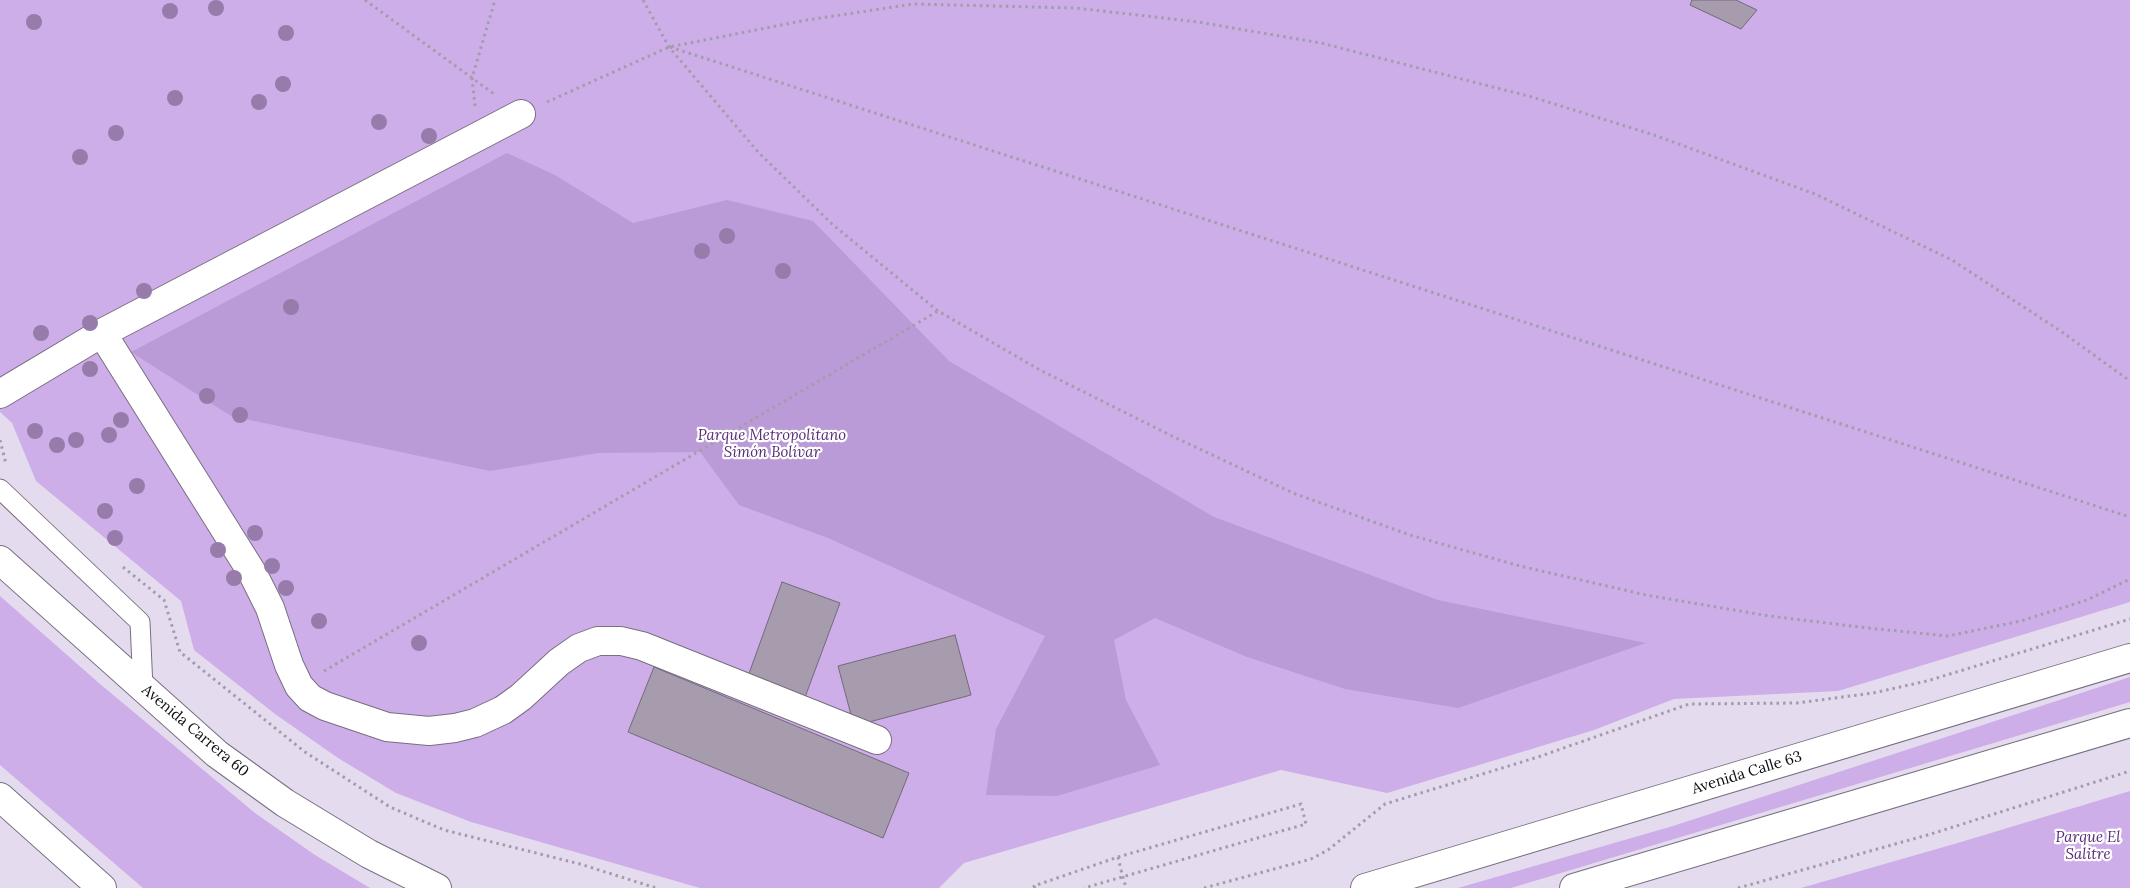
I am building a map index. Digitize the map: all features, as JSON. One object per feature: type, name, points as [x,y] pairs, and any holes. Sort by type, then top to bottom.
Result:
[{"type":"main road","points":[[0,394],[102,333],[521,114]]},
{"type":"main road","points":[[102,333],[253,574],[270,608],[289,665],[299,686],[310,698],[325,706],[386,727],[429,731],[455,728],[475,723],[502,710],[521,697],[559,662],[579,648],[598,641],[621,641],[642,646],[877,740]]},
{"type":"main road","name":"Avenida Carrera 60","points":[[0,560],[217,754],[285,803],[369,854],[437,888]]},
{"type":"main road","name":"Avenida Calle 63","points":[[1365,888],[2130,658]]},
{"type":"main road","points":[[1574,888],[2130,722]]},
{"type":"main road","points":[[0,797],[102,888]]},
{"type":"lane","points":[[0,489],[140,622],[143,688]]},
{"type":"path","points":[[364,0],[521,114],[669,47],[807,20],[913,4],[1076,8],[1198,22],[1321,43],[1532,97],[1654,135],[1815,194],[1952,260],[2062,332],[2130,381]]},
{"type":"path","points":[[478,136],[472,78],[495,0]]},
{"type":"path","points":[[643,0],[669,47],[758,152],[825,218],[938,311],[1040,370],[1170,435],[1293,493],[1419,538],[1520,566],[1646,595],[1769,616],[1868,628],[1948,636],[2021,621],[2087,600],[2130,579]]},
{"type":"path","points":[[669,47],[2130,517]]},
{"type":"path","points":[[299,686],[938,311]]},
{"type":"path","points":[[1204,888],[1311,859],[1328,850],[1385,804],[1538,757],[1688,704],[1797,703],[1873,693],[1927,681],[2130,619]]},
{"type":"path","points":[[1738,888],[1931,834],[2130,771]]},
{"type":"path","points":[[1035,887],[1118,858],[1301,804],[1306,824],[1084,888]]},
{"type":"path","points":[[1118,858],[1126,888]]},
{"type":"green space","name":"Parque Metropolitano Simón Bolívar","points":[[0,0],[2130,0],[2130,602],[1838,691],[1674,699],[1594,730],[1387,793],[1281,770],[964,863],[939,888],[700,888],[471,822],[396,793],[338,758],[275,714],[194,650],[181,601],[36,481],[12,423],[0,412]]},
{"type":"green space","points":[[507,153],[555,175],[633,223],[727,200],[813,221],[949,361],[1214,517],[1438,600],[1646,643],[1458,708],[1345,689],[1247,657],[1155,618],[1114,640],[1126,700],[1160,765],[1057,796],[986,795],[996,729],[1045,636],[828,538],[739,505],[700,452],[598,453],[490,471],[231,416],[131,352]]},
{"type":"green space","points":[[0,596],[100,684],[255,813],[315,855],[370,888],[143,888],[0,765]]},
{"type":"green space","points":[[2130,677],[2130,702],[1511,888],[1458,888],[1673,826]]},
{"type":"green space","name":"Parque El Salitre","points":[[2130,791],[2130,888],[1801,888],[1961,842]]},
{"type":"building","points":[[1692,0],[1736,0],[1757,10],[1741,29],[1690,5]]},
{"type":"building","points":[[782,582],[840,603],[804,700],[747,679]]},
{"type":"building","points":[[955,635],[971,695],[854,726],[838,666]]},
{"type":"building","points":[[654,667],[909,773],[883,838],[628,732]]}]
